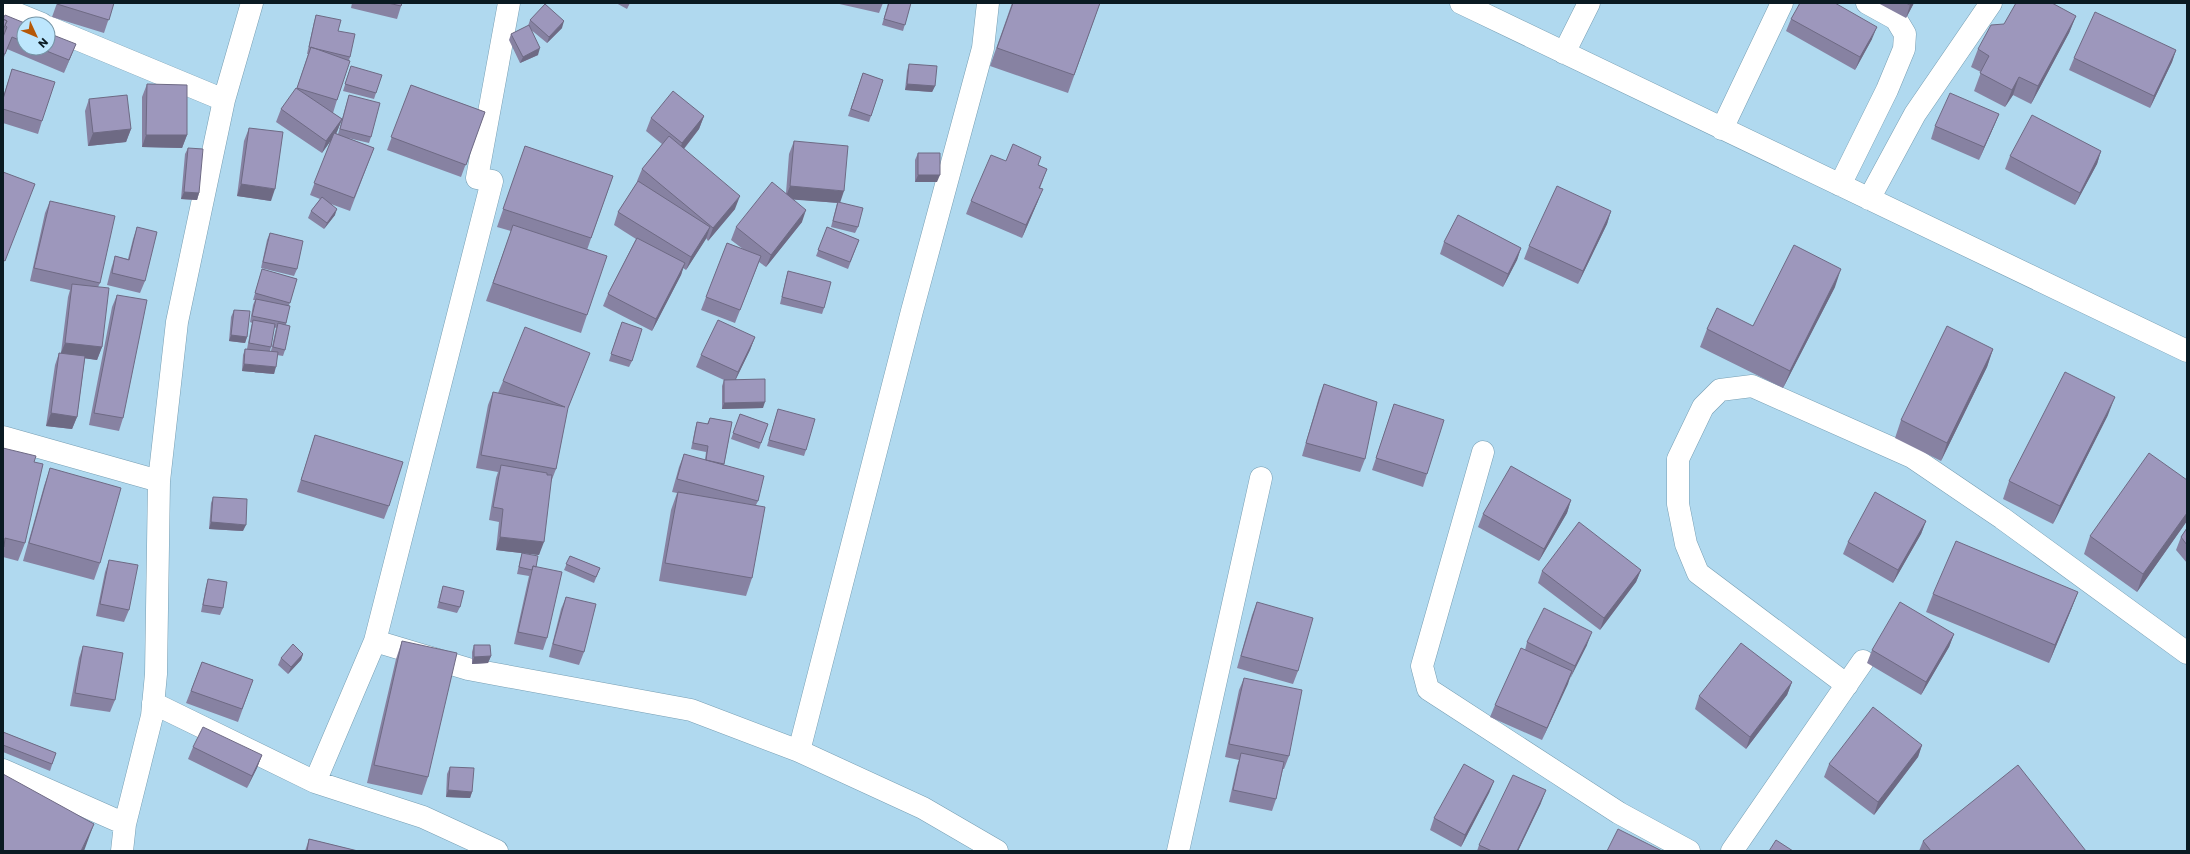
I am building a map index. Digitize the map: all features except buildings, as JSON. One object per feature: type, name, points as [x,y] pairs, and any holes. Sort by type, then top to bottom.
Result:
[{"type":"street","points":[[122,851],[125,824],[152,716],[156,674],[159,480],[177,322],[224,100],[252,3]]},
{"type":"street","points":[[315,782],[375,641],[492,181],[477,178],[509,3]]},
{"type":"street","points":[[799,751],[912,311],[983,48],[988,3]]},
{"type":"street","points":[[1461,3],[2187,351]]},
{"type":"street","points":[[1564,53],[1589,3]]},
{"type":"street","points":[[1722,129],[1782,3]]},
{"type":"street","points":[[1840,185],[1887,90],[1904,49],[1905,34],[1896,19],[1867,3]]},
{"type":"street","points":[[1869,199],[1914,114],[1991,3]]},
{"type":"street","points":[[3,8],[22,16]]},
{"type":"street","points":[[56,30],[224,100]]},
{"type":"street","points":[[1847,685],[1698,573],[1686,544],[1678,504],[1678,459],[1703,407],[1720,390],[1752,386],[1912,457],[2008,523],[2187,653]]},
{"type":"street","points":[[3,437],[159,480]]},
{"type":"street","points":[[1483,452],[1422,666],[1428,689],[1619,813],[1690,851]]},
{"type":"street","points":[[1178,851],[1261,478]]},
{"type":"street","points":[[375,641],[468,669],[691,710],[799,751],[923,808],[997,851]]},
{"type":"street","points":[[1732,851],[1863,661]]},
{"type":"street","points":[[153,703],[315,782],[424,817],[497,851]]},
{"type":"street","points":[[3,770],[125,824]]}]
